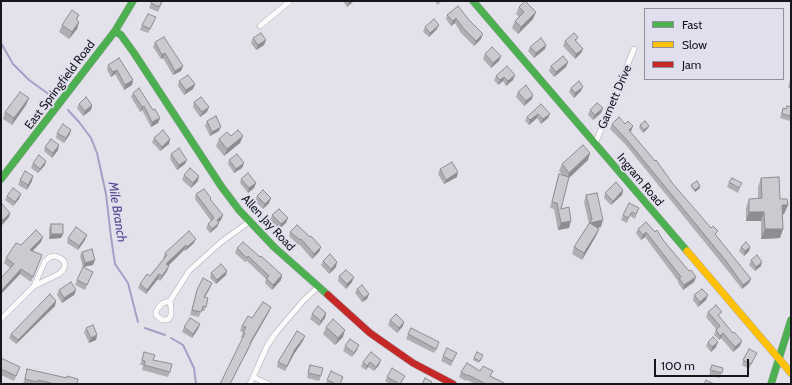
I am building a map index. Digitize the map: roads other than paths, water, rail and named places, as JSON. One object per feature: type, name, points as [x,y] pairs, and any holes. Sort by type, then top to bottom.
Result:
[{"type":"street","name":"East Springfield Road","points":[[1,179],[115,30],[133,1]]},
{"type":"street","points":[[260,26],[290,1]]},
{"type":"street","name":"Ingram Road","points":[[473,1],[791,373]]},
{"type":"street","name":"Allen Jay Road","points":[[115,30],[121,35],[134,53],[221,186],[274,247],[370,333],[413,363],[453,384]]},
{"type":"street","name":"Garnett Drive","points":[[595,144],[634,49]]},
{"type":"street","points":[[170,301],[189,271],[220,243],[250,221]]},
{"type":"street","points":[[1,319],[34,286],[59,274],[65,266],[64,261],[55,256],[50,257],[45,261],[34,286]]},
{"type":"street","points":[[250,384],[267,346],[275,334],[293,312],[318,287]]},
{"type":"street","points":[[771,384],[791,320]]},
{"type":"street","points":[[253,377],[268,384]]},
{"type":"waterway","name":"Mile Branch","points":[[1,43],[13,64],[29,80],[50,95]]},
{"type":"waterway","name":"Mile Branch","points":[[68,110],[91,138],[97,153],[106,194],[115,264],[128,283],[138,322]]},
{"type":"waterway","name":"Mile Branch","points":[[145,328],[165,335]]},
{"type":"waterway","name":"Mile Branch","points":[[171,338],[183,345],[194,368],[196,384]]}]
